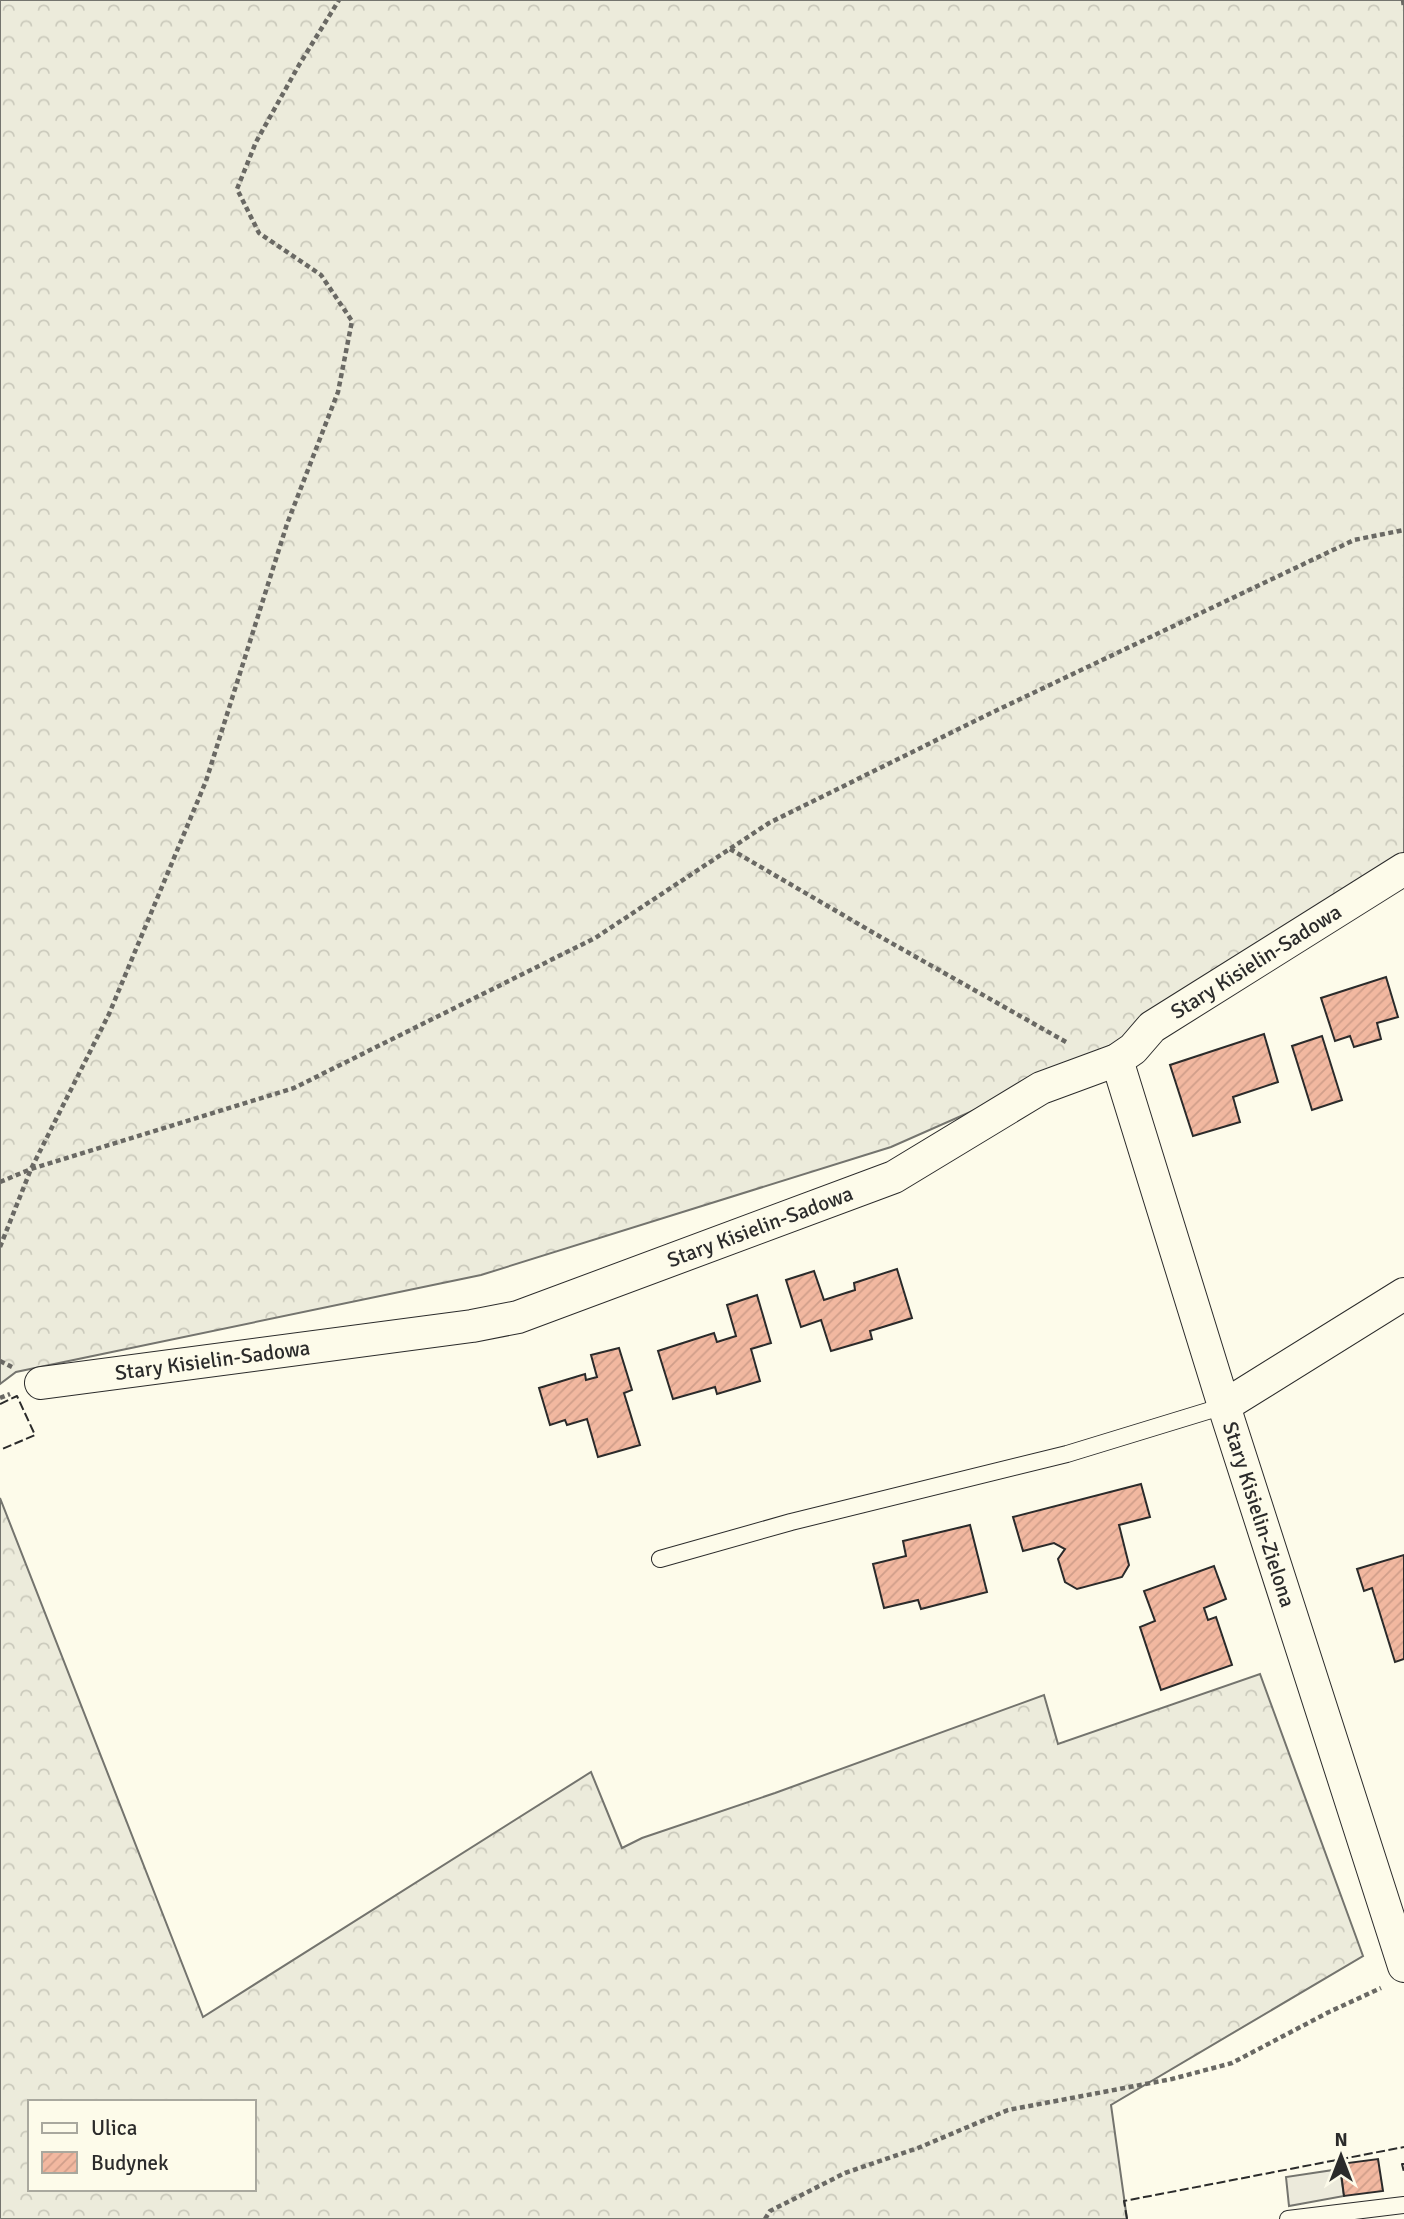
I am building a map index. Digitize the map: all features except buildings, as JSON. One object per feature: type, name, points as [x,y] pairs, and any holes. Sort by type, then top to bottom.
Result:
[{"type":"street","name":"Stary Kisielin-Sadowa","points":[[41,1383],[472,1326],[518,1317],[894,1177],[1041,1088],[1117,1060],[1133,1049],[1152,1027],[1404,869]]},
{"type":"street","name":"Stary Kisielin-Zielona","points":[[1117,1060],[1398,1975]]},
{"type":"street","points":[[1224,1406],[1404,1294]]},
{"type":"lane","points":[[660,1559],[791,1522],[1066,1454],[1224,1406]]},
{"type":"lane","points":[[1288,2219],[1404,2205]]},
{"type":"path","points":[[0,1247],[31,1169],[109,1014],[206,780],[287,524],[338,392],[352,321],[321,275],[259,233],[237,189],[256,142],[299,65],[340,0]]},
{"type":"path","points":[[1403,0],[1404,8]]},
{"type":"path","points":[[0,1182],[31,1169],[294,1088],[595,938],[769,823],[990,713],[1354,540],[1404,530]]},
{"type":"path","points":[[730,849],[1064,1041],[1117,1060]]},
{"type":"path","points":[[765,2219],[770,2211],[845,2173],[918,2148],[1007,2110],[1172,2079],[1232,2063],[1398,1975]]},
{"type":"green space","points":[[0,0],[1404,0],[1404,862],[1113,1049],[891,1147],[481,1275],[16,1372],[0,1384]]},
{"type":"green space","points":[[0,1498],[203,2017],[591,1772],[622,1848],[642,1838],[775,1793],[1044,1695],[1058,1744],[1260,1674],[1363,1956],[1111,2105],[1127,2219],[0,2219]]},
{"type":"shaded area","points":[[1340,2169],[1344,2196],[1289,2206],[1286,2177]]},
{"type":"fence","points":[[0,1404],[17,1396],[35,1435],[0,1450]]},
{"type":"fence","points":[[1127,2219],[1124,2201],[1404,2147]]},
{"type":"fence","points":[[1404,2164],[1404,2172]]}]
